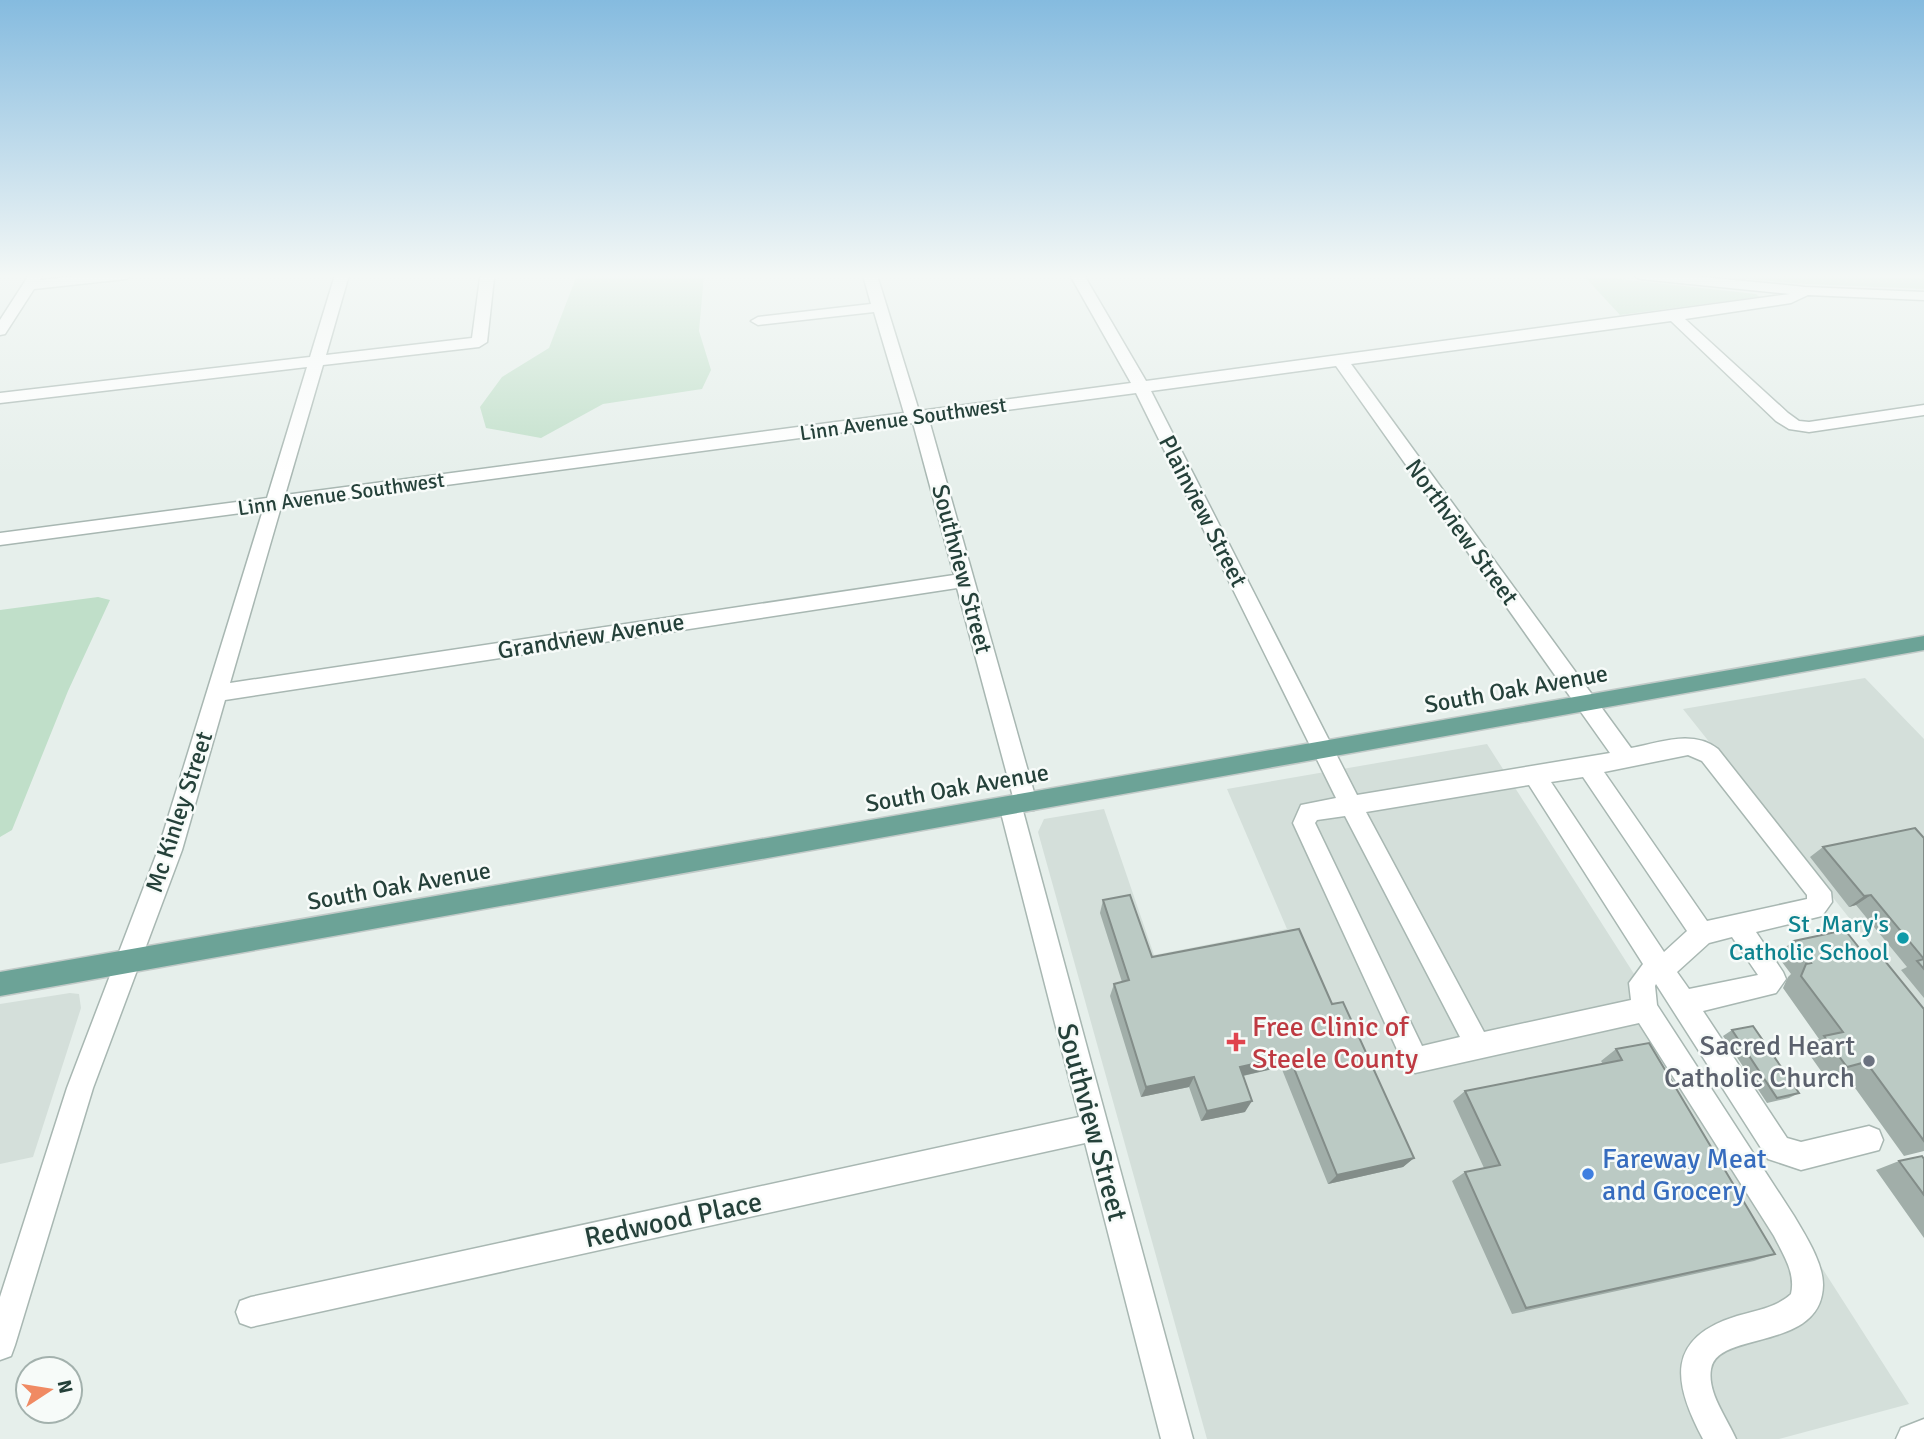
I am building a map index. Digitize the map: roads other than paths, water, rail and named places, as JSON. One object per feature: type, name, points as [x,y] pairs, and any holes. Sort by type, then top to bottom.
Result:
[{"type":"main road","name":"South Oak Avenue","points":[[0,984],[1924,643]]},
{"type":"street","name":"Mc Kinley Street","points":[[0,1345],[80,1088],[170,850],[322,342]]},
{"type":"street","points":[[0,398],[478,342]]},
{"type":"street","name":"Southview Street","points":[[892,342],[965,580],[1095,1127],[1177,1439]]},
{"type":"street","name":"Plainview Street","points":[[1115,342],[1141,387],[1351,805],[1479,1046]]},
{"type":"street","name":"Linn Avenue Southwest","points":[[0,539],[1475,342]]},
{"type":"street","points":[[1702,342],[1782,417],[1795,425],[1809,427],[1924,410]]},
{"type":"street","name":"Northview Street","points":[[1340,360],[1626,758]]},
{"type":"street","name":"Grandview Avenue","points":[[217,693],[965,580]]},
{"type":"street","points":[[1645,1009],[1415,1060],[1304,823],[1309,812],[1588,767],[1688,746],[1701,748],[1710,755],[1819,892],[1820,902],[1814,908],[1702,933],[1670,963],[1659,966],[1642,984],[1645,1009],[1784,1226],[1802,1261],[1808,1288],[1804,1303],[1793,1314],[1717,1338],[1703,1352],[1695,1368],[1700,1398],[1720,1439]]},
{"type":"street","points":[[1588,767],[1702,933]]},
{"type":"street","points":[[1535,776],[1778,1149],[1801,1156],[1869,1140]]},
{"type":"street","points":[[1682,1003],[1767,985],[1773,979],[1771,972],[1737,925]]},
{"type":"street","name":"Redwood Place","points":[[251,1312],[1095,1127]]},
{"type":"street","points":[[1912,1439],[1924,1436]]},
{"type":"place","name":"St .Mary's Catholic School","points":[[1903,938]]},
{"type":"place","name":"Free Clinic of Steele County","points":[[1236,1042]]},
{"type":"place","name":"Sacred Heart Catholic Church","points":[[1869,1061]]},
{"type":"place","name":"Fareway Meat and Grocery","points":[[1588,1174]]}]
